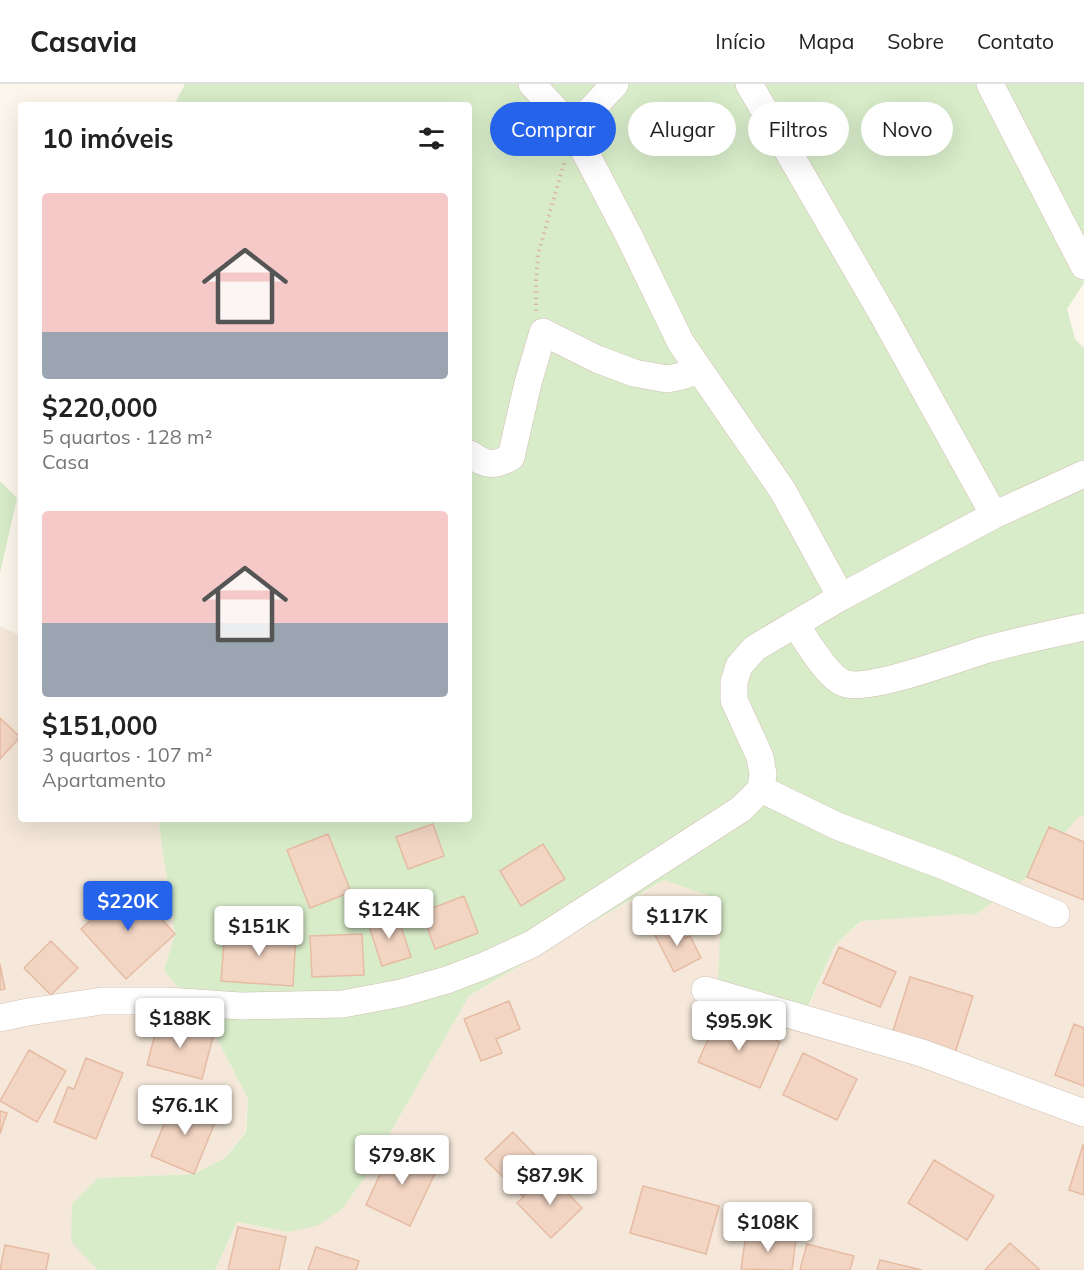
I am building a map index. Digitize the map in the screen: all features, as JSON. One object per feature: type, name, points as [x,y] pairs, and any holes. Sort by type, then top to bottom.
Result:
[{"type":"street","points":[[532,84],[548,102]]},
{"type":"street","points":[[598,102],[615,84]]},
{"type":"street","points":[[749,84],[883,315],[994,515]]},
{"type":"street","points":[[990,84],[1084,266]]},
{"type":"street","points":[[587,156],[681,343],[783,492],[841,597]]},
{"type":"street","points":[[472,456],[489,464],[500,464],[511,457],[528,383],[543,332],[597,359],[634,373],[667,379],[699,370]]},
{"type":"street","points":[[0,1018],[102,1001],[167,1001],[240,1006],[343,1004],[401,993],[447,980],[532,944],[741,809],[761,789],[763,774],[760,757],[734,700],[734,682],[739,666],[755,648],[841,597],[994,515],[1084,474]]},
{"type":"street","points":[[795,624],[834,679],[857,686],[912,673],[1029,638],[1084,627]]},
{"type":"street","points":[[761,789],[837,826],[944,866],[1056,914]]},
{"type":"street","points":[[705,990],[922,1053],[1084,1113]]},
{"type":"path","points":[[543,332],[536,310],[538,254],[566,156]]},
{"type":"shaded area","points":[[1084,591],[1084,1270],[215,1270],[237,1222],[289,1232],[342,1209],[363,1180],[469,996],[665,880],[721,900],[807,1011],[835,945],[862,921],[964,913]]},
{"type":"shaded area","points":[[0,626],[18,635],[18,822],[158,822],[175,934],[164,970],[214,1033],[248,1099],[245,1132],[225,1158],[194,1174],[98,1178],[73,1204],[71,1241],[98,1270],[0,1270]]},
{"type":"green space","points":[[185,84],[1084,84],[1084,283],[1067,309],[1075,339],[1084,348],[1084,816],[1080,815],[1027,877],[975,915],[861,921],[835,945],[806,1011],[718,988],[721,900],[664,880],[469,996],[363,1180],[342,1209],[319,1225],[289,1232],[237,1222],[215,1270],[98,1270],[71,1242],[72,1204],[98,1178],[194,1174],[225,1158],[246,1132],[248,1099],[214,1033],[164,970],[175,934],[158,822],[472,822],[472,102],[176,102]]},
{"type":"green space","points":[[0,481],[17,498],[0,573]]},
{"type":"building","points":[[0,718],[18,735],[18,739],[0,759]]},
{"type":"building","points":[[433,824],[444,856],[408,869],[396,837]]},
{"type":"building","points":[[1049,827],[1084,842],[1084,900],[1027,877]]},
{"type":"building","points":[[328,834],[351,892],[310,908],[287,850]]},
{"type":"building","points":[[543,844],[565,879],[521,906],[500,871]]},
{"type":"building","points":[[130,885],[175,934],[126,979],[81,929]]},
{"type":"building","points":[[464,896],[478,933],[435,949],[422,912]]},
{"type":"building","points":[[397,914],[411,957],[382,966],[368,923]]},
{"type":"building","points":[[677,921],[685,938],[690,936],[701,958],[674,972],[654,933]]},
{"type":"building","points":[[225,929],[296,933],[293,986],[221,981]]},
{"type":"building","points":[[362,934],[364,975],[312,977],[310,936]]},
{"type":"building","points":[[51,941],[78,968],[51,995],[24,968]]},
{"type":"building","points":[[839,947],[896,972],[880,1007],[823,983]]},
{"type":"building","points":[[0,964],[5,989],[0,990]]},
{"type":"building","points":[[910,977],[973,996],[955,1053],[892,1034]]},
{"type":"building","points":[[509,1001],[520,1029],[496,1039],[502,1053],[481,1061],[464,1019]]},
{"type":"building","points":[[718,1016],[780,1042],[760,1088],[698,1062]]},
{"type":"building","points":[[159,1019],[214,1033],[202,1079],[147,1065]]},
{"type":"building","points":[[1074,1024],[1084,1028],[1084,1086],[1055,1075]]},
{"type":"building","points":[[29,1050],[66,1071],[37,1122],[0,1101]]},
{"type":"building","points":[[803,1053],[857,1079],[837,1120],[783,1095]]},
{"type":"building","points":[[86,1058],[123,1073],[96,1139],[54,1122],[68,1087],[74,1089]]},
{"type":"building","points":[[175,1098],[218,1115],[194,1174],[151,1156]]},
{"type":"building","points":[[0,1111],[7,1113],[0,1134]]},
{"type":"building","points":[[513,1132],[549,1170],[522,1196],[485,1159]]},
{"type":"building","points":[[393,1146],[438,1167],[410,1226],[366,1205]]},
{"type":"building","points":[[1084,1146],[1084,1195],[1069,1190]]},
{"type":"building","points":[[934,1160],[994,1196],[967,1240],[908,1203]]},
{"type":"building","points":[[548,1173],[582,1208],[551,1238],[517,1203]]},
{"type":"building","points":[[643,1186],[719,1206],[706,1254],[630,1233]]},
{"type":"building","points":[[238,1227],[286,1237],[279,1270],[228,1270]]},
{"type":"building","points":[[746,1234],[796,1239],[792,1270],[741,1269]]},
{"type":"building","points":[[1010,1243],[1040,1270],[985,1270]]},
{"type":"building","points":[[807,1244],[854,1256],[850,1270],[800,1270]]},
{"type":"building","points":[[5,1245],[49,1254],[46,1270],[0,1270]]},
{"type":"building","points":[[316,1247],[359,1261],[356,1270],[308,1270]]},
{"type":"building","points":[[880,1260],[922,1270],[877,1270]]}]
